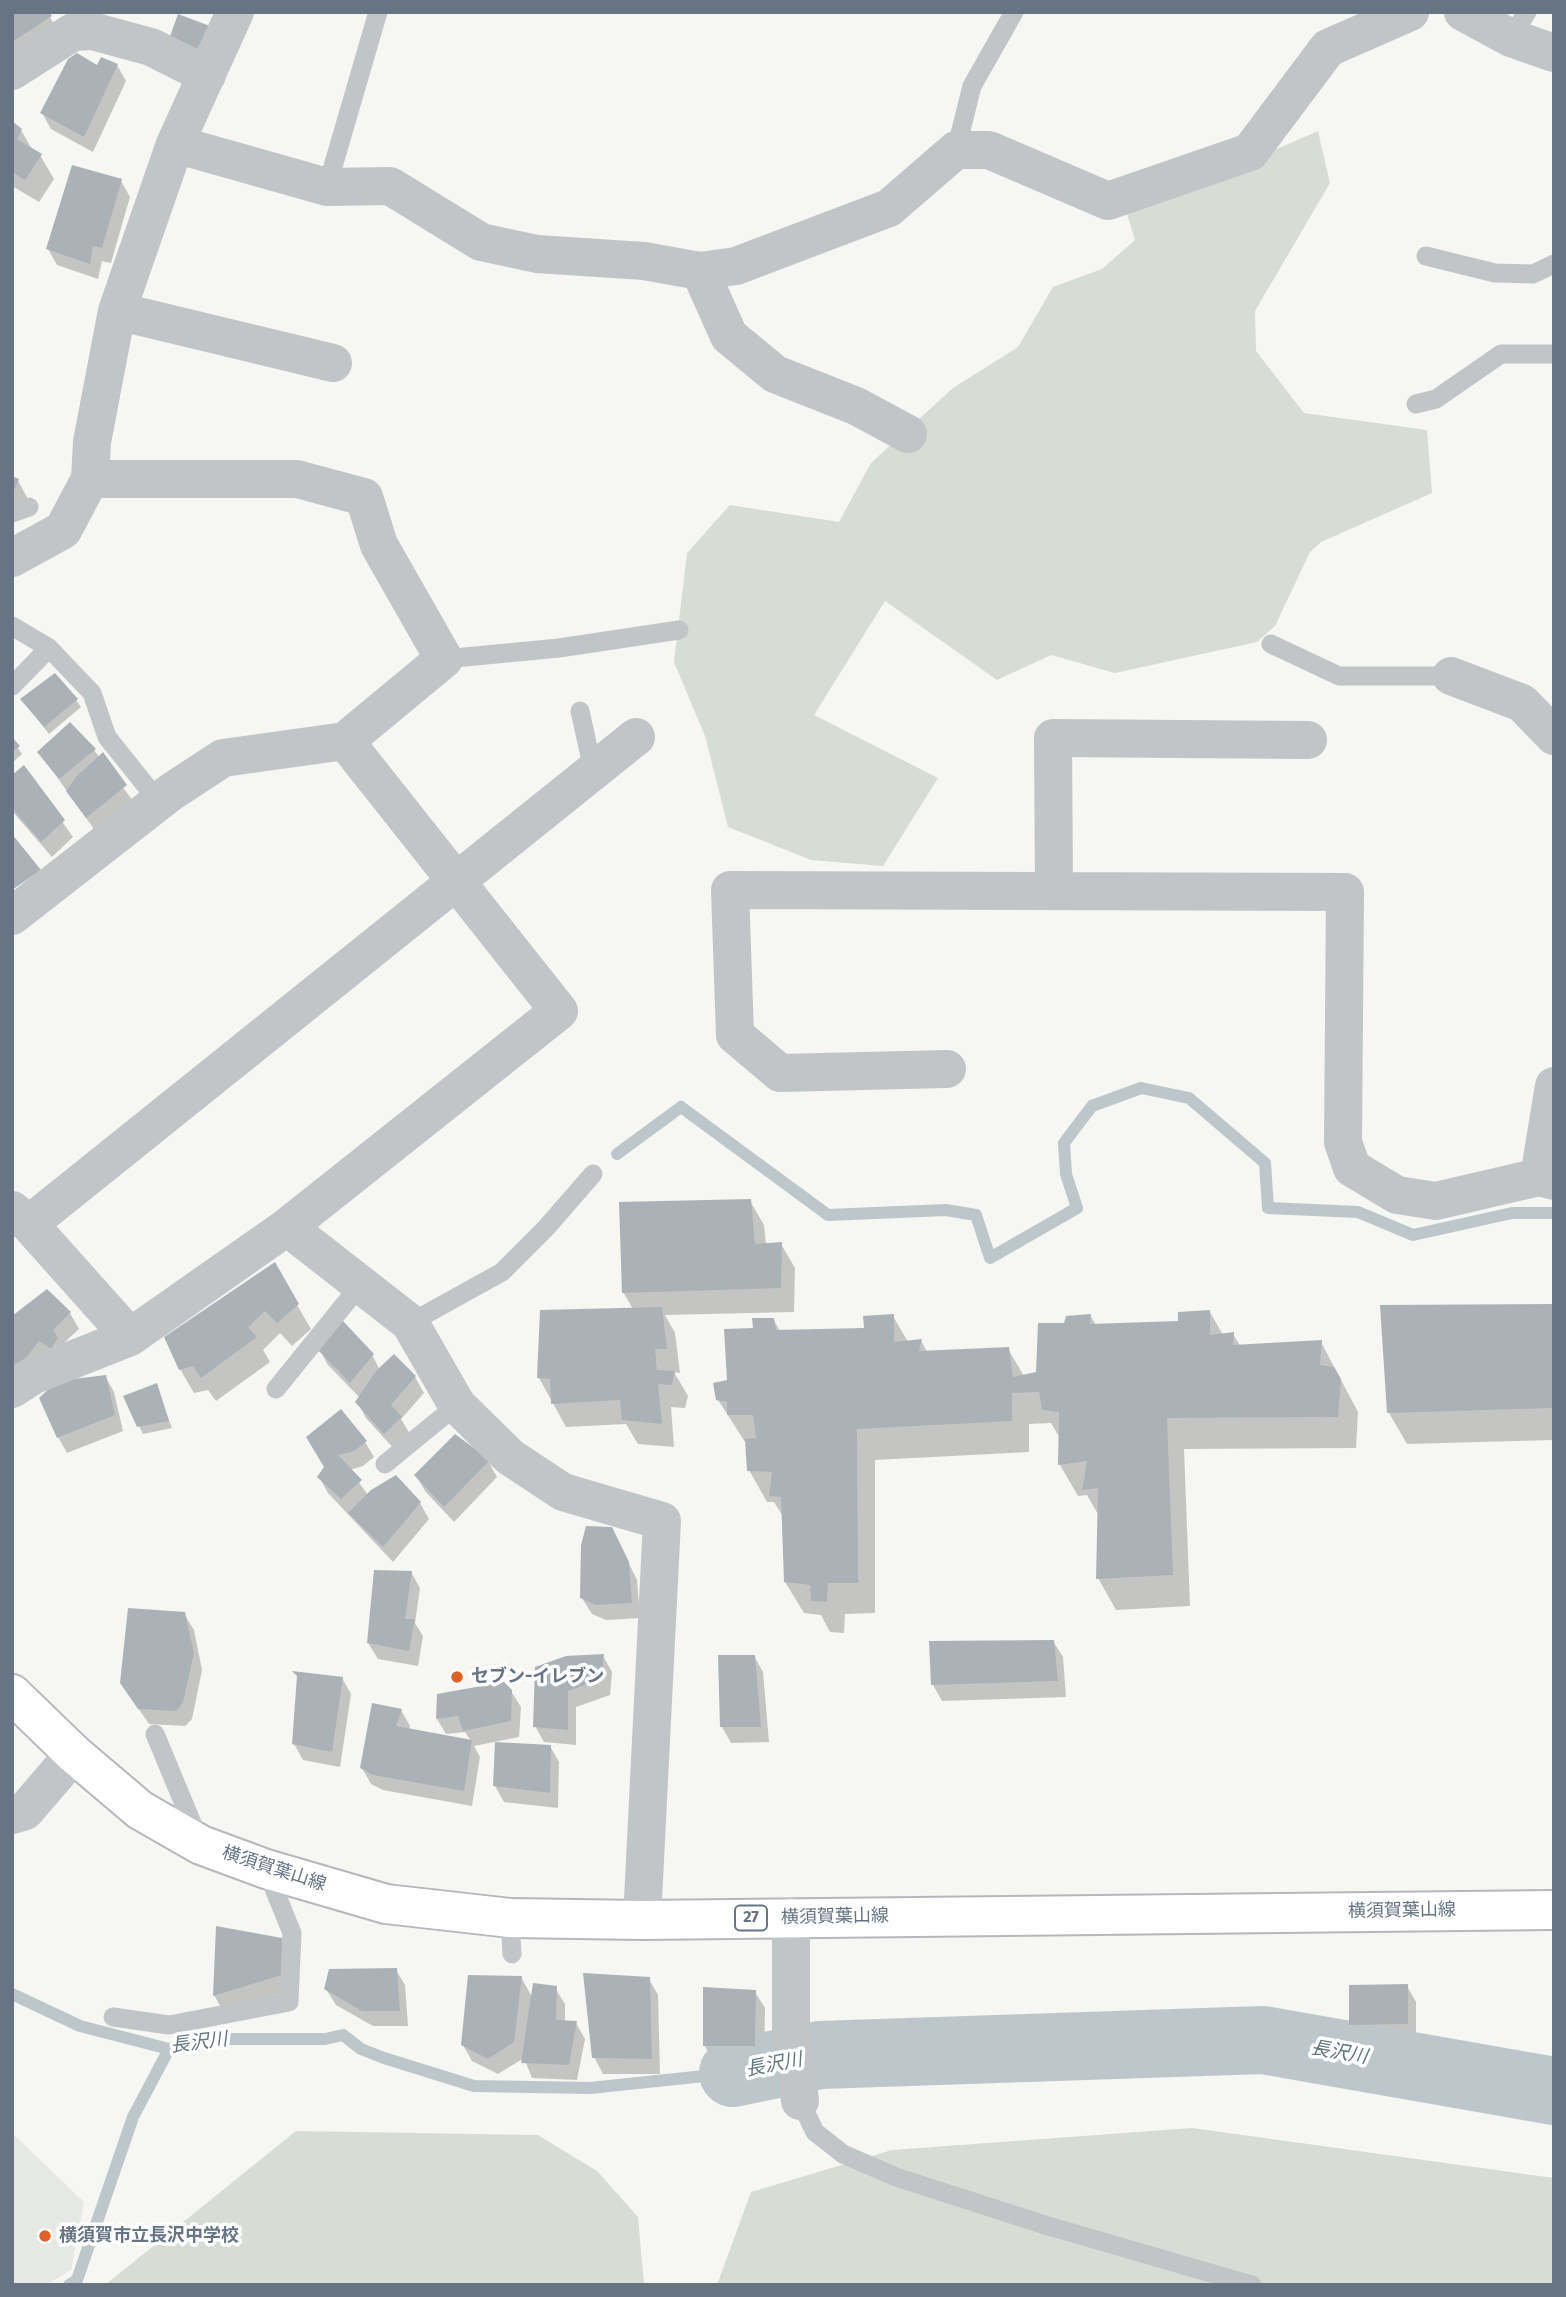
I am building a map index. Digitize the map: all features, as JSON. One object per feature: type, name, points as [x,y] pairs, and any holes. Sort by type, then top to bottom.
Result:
[{"type":"main road","name":"横須賀葉山線","points":[[12,1694],[74,1755],[140,1810],[201,1844],[266,1869],[386,1904],[511,1936],[642,1920],[1554,1910]]},
{"type":"street","points":[[12,558],[64,530],[90,479],[92,442],[117,311],[175,144],[235,12]]},
{"type":"street","points":[[175,144],[327,187],[390,186],[481,242],[537,254],[644,261],[700,271],[736,266],[889,208],[956,150],[989,150],[1108,201],[1250,152],[1328,48],[1410,12]]},
{"type":"street","points":[[1462,12],[1519,25],[1554,53]]},
{"type":"street","points":[[12,71],[73,32],[92,31],[151,47],[207,75]]},
{"type":"street","points":[[700,271],[729,336],[775,373],[856,406],[908,434]]},
{"type":"street","points":[[117,311],[334,363]]},
{"type":"street","points":[[12,916],[159,802],[223,758],[345,741],[444,659],[379,545],[364,497],[297,478],[90,479]]},
{"type":"street","points":[[1451,676],[1522,703],[1554,736]]},
{"type":"street","points":[[130,1337],[21,1217],[636,737]]},
{"type":"street","points":[[1054,889],[1053,738],[1308,740]]},
{"type":"street","points":[[12,1389],[34,1375],[130,1337],[287,1227],[559,1011],[345,741]]},
{"type":"street","points":[[947,1069],[780,1073],[735,1035],[730,890],[1345,892],[1343,1142],[1352,1168],[1397,1195],[1436,1201],[1546,1179],[1554,1086]]},
{"type":"street","points":[[287,1227],[410,1323],[457,1405],[510,1457],[563,1492],[662,1521],[642,1920]]},
{"type":"street","points":[[12,1815],[25,1811],[74,1755]]},
{"type":"street","points":[[791,1917],[791,2027],[800,2101]]},
{"type":"lane","points":[[327,187],[378,12]]},
{"type":"lane","points":[[956,150],[972,86],[1014,12]]},
{"type":"lane","points":[[1426,256],[1495,272],[1533,274],[1554,264]]},
{"type":"lane","points":[[1416,404],[1436,399],[1501,354],[1554,354]]},
{"type":"lane","points":[[12,626],[48,648],[92,693],[107,737],[159,802]]},
{"type":"lane","points":[[444,659],[559,648],[679,630]]},
{"type":"lane","points":[[1270,644],[1339,676],[1451,676]]},
{"type":"lane","points":[[12,686],[48,648]]},
{"type":"lane","points":[[580,711],[593,771]]},
{"type":"lane","points":[[410,1323],[502,1272],[546,1228],[593,1174]]},
{"type":"lane","points":[[276,1389],[361,1284]]},
{"type":"lane","points":[[385,1464],[457,1405]]},
{"type":"lane","points":[[155,1734],[201,1844]]},
{"type":"lane","points":[[113,2017],[169,2025],[289,2002],[292,1933],[266,1869]]},
{"type":"lane","points":[[800,2101],[814,2132],[843,2154],[896,2177],[1045,2225],[1252,2285]]},
{"type":"shaded area","points":[[1318,131],[1330,183],[1255,311],[1256,351],[1304,413],[1427,430],[1432,493],[1321,542],[1310,552],[1275,626],[1257,642],[1115,673],[1051,655],[997,680],[885,601],[814,715],[938,778],[883,866],[811,860],[728,827],[705,736],[674,662],[687,553],[730,505],[839,522],[871,463],[953,388],[1018,347],[1053,287],[1102,269],[1135,240],[1127,214]]},
{"type":"shaded area","points":[[1192,2128],[1554,2178],[1554,2285],[717,2285],[751,2192],[892,2150]]},
{"type":"shaded area","points":[[296,2131],[538,2135],[597,2171],[638,2217],[644,2285],[105,2285]]},
{"type":"shaded area","name":"横須賀市立長沢中学校","points":[[12,2133],[84,2202],[71,2270],[46,2285],[12,2285]]},
{"type":"building","points":[[12,12],[49,12],[52,16],[12,42]]},
{"type":"building","points":[[178,14],[210,26],[199,55],[168,42]]},
{"type":"building","points":[[77,53],[97,65],[101,57],[118,64],[84,137],[40,113],[68,59]]},
{"type":"building","points":[[12,121],[22,129],[17,139],[42,154],[25,180],[12,172]]},
{"type":"building","points":[[72,165],[122,179],[102,248],[93,246],[90,264],[46,249]]},
{"type":"building","points":[[12,476],[19,479],[12,495]]},
{"type":"building","points":[[55,673],[78,699],[44,727],[20,699]]},
{"type":"building","points":[[70,722],[96,749],[59,779],[37,752]]},
{"type":"building","points":[[12,737],[20,746],[12,752]]},
{"type":"building","points":[[103,752],[127,785],[86,818],[66,791],[76,777]]},
{"type":"building","points":[[24,765],[65,820],[41,842],[12,808],[12,775]]},
{"type":"building","points":[[12,834],[41,870],[12,890]]},
{"type":"building","points":[[751,1199],[755,1244],[782,1242],[781,1288],[622,1293],[619,1202]]},
{"type":"building","points":[[275,1262],[299,1304],[277,1323],[265,1311],[248,1327],[257,1337],[201,1378],[193,1366],[179,1370],[164,1337]]},
{"type":"building","points":[[47,1289],[71,1312],[53,1330],[58,1338],[51,1349],[39,1341],[19,1367],[12,1371],[12,1316]]},
{"type":"building","points":[[1554,1304],[1554,1408],[1387,1413],[1380,1305]]},
{"type":"building","points":[[662,1307],[667,1349],[655,1349],[657,1370],[675,1371],[672,1385],[658,1384],[662,1424],[622,1420],[620,1400],[551,1404],[550,1379],[537,1378],[540,1310]]},
{"type":"building","points":[[1210,1310],[1210,1335],[1234,1332],[1233,1345],[1322,1340],[1320,1365],[1334,1367],[1341,1379],[1338,1417],[1167,1418],[1173,1575],[1096,1579],[1098,1488],[1082,1490],[1087,1461],[1058,1465],[1059,1412],[1042,1410],[1039,1392],[1012,1393],[1012,1421],[857,1429],[858,1583],[828,1583],[827,1602],[811,1601],[810,1585],[784,1582],[781,1497],[769,1496],[772,1472],[747,1471],[745,1439],[756,1438],[753,1415],[727,1415],[727,1402],[716,1400],[713,1383],[727,1380],[724,1329],[753,1328],[752,1318],[774,1318],[776,1330],[864,1328],[863,1316],[894,1314],[894,1342],[922,1339],[919,1351],[1009,1347],[1013,1377],[1036,1372],[1038,1323],[1064,1323],[1066,1316],[1091,1314],[1090,1324],[1178,1321],[1178,1312]]},
{"type":"building","points":[[342,1320],[374,1354],[350,1383],[317,1349]]},
{"type":"building","points":[[394,1354],[416,1376],[391,1405],[402,1417],[384,1434],[355,1402],[376,1371]]},
{"type":"building","points":[[106,1375],[115,1415],[57,1438],[39,1398],[57,1381]]},
{"type":"building","points":[[157,1383],[169,1421],[137,1427],[123,1396]]},
{"type":"building","points":[[341,1409],[367,1441],[354,1451],[338,1455],[362,1480],[341,1499],[317,1477],[324,1467],[306,1437]]},
{"type":"building","points":[[455,1434],[490,1460],[444,1507],[414,1475]]},
{"type":"building","points":[[396,1475],[421,1502],[383,1547],[348,1513],[371,1490]]},
{"type":"building","points":[[586,1526],[612,1527],[629,1562],[632,1603],[596,1605],[580,1598],[581,1545]]},
{"type":"building","points":[[374,1570],[412,1571],[405,1619],[415,1619],[409,1651],[367,1643]]},
{"type":"building","points":[[128,1608],[185,1612],[194,1653],[183,1702],[176,1711],[138,1709],[120,1683]]},
{"type":"building","points":[[1054,1640],[1058,1681],[931,1685],[929,1641]]},
{"type":"building","points":[[604,1654],[601,1679],[568,1691],[568,1730],[533,1727],[535,1667],[566,1656]]},
{"type":"building","points":[[718,1655],[755,1655],[761,1727],[720,1727]]},
{"type":"building","points":[[292,1671],[343,1677],[332,1752],[292,1744],[297,1676]]},
{"type":"building","points":[[504,1682],[512,1690],[511,1721],[463,1731],[458,1716],[436,1719],[437,1694]]},
{"type":"building","points":[[372,1703],[402,1709],[396,1726],[472,1740],[464,1791],[373,1775],[360,1768]]},
{"type":"building","points":[[495,1742],[551,1745],[550,1793],[493,1786]]},
{"type":"building","points":[[216,1926],[282,1938],[282,1975],[213,1996]]},
{"type":"building","points":[[397,1968],[400,2011],[362,2011],[324,1989],[329,1969]]},
{"type":"building","points":[[583,1973],[650,1977],[652,2059],[592,2058]]},
{"type":"building","points":[[468,1975],[522,1976],[514,2042],[488,2059],[461,2045]]},
{"type":"building","points":[[533,1983],[557,1986],[556,2020],[577,2021],[569,2065],[521,2063]]},
{"type":"building","points":[[1408,1984],[1408,2024],[1349,2025],[1349,1985]]},
{"type":"building","points":[[703,1987],[756,1990],[755,2046],[703,2046]]},
{"type":"waterway","points":[[617,1154],[681,1107],[828,1215],[946,1210],[976,1215],[990,1258],[1077,1208],[1066,1174],[1064,1143],[1092,1106],[1141,1088],[1189,1098],[1265,1163],[1268,1208],[1358,1212],[1413,1235],[1512,1213],[1554,1213]]},
{"type":"waterway","name":"長沢川","points":[[12,1994],[80,2026],[169,2049],[224,2039],[325,2039],[343,2035],[361,2049],[384,2058],[474,2086],[590,2088],[733,2073]]},
{"type":"waterway","name":"長沢川","points":[[733,2073],[820,2055],[1263,2040],[1554,2091]]},
{"type":"waterway","points":[[69,2285],[77,2280],[133,2117],[169,2049]]},
{"type":"place","name":"セブン-イレブン","points":[[457,1677]]},
{"type":"place","name":"横須賀市立長沢中学校","points":[[45,2236]]}]
